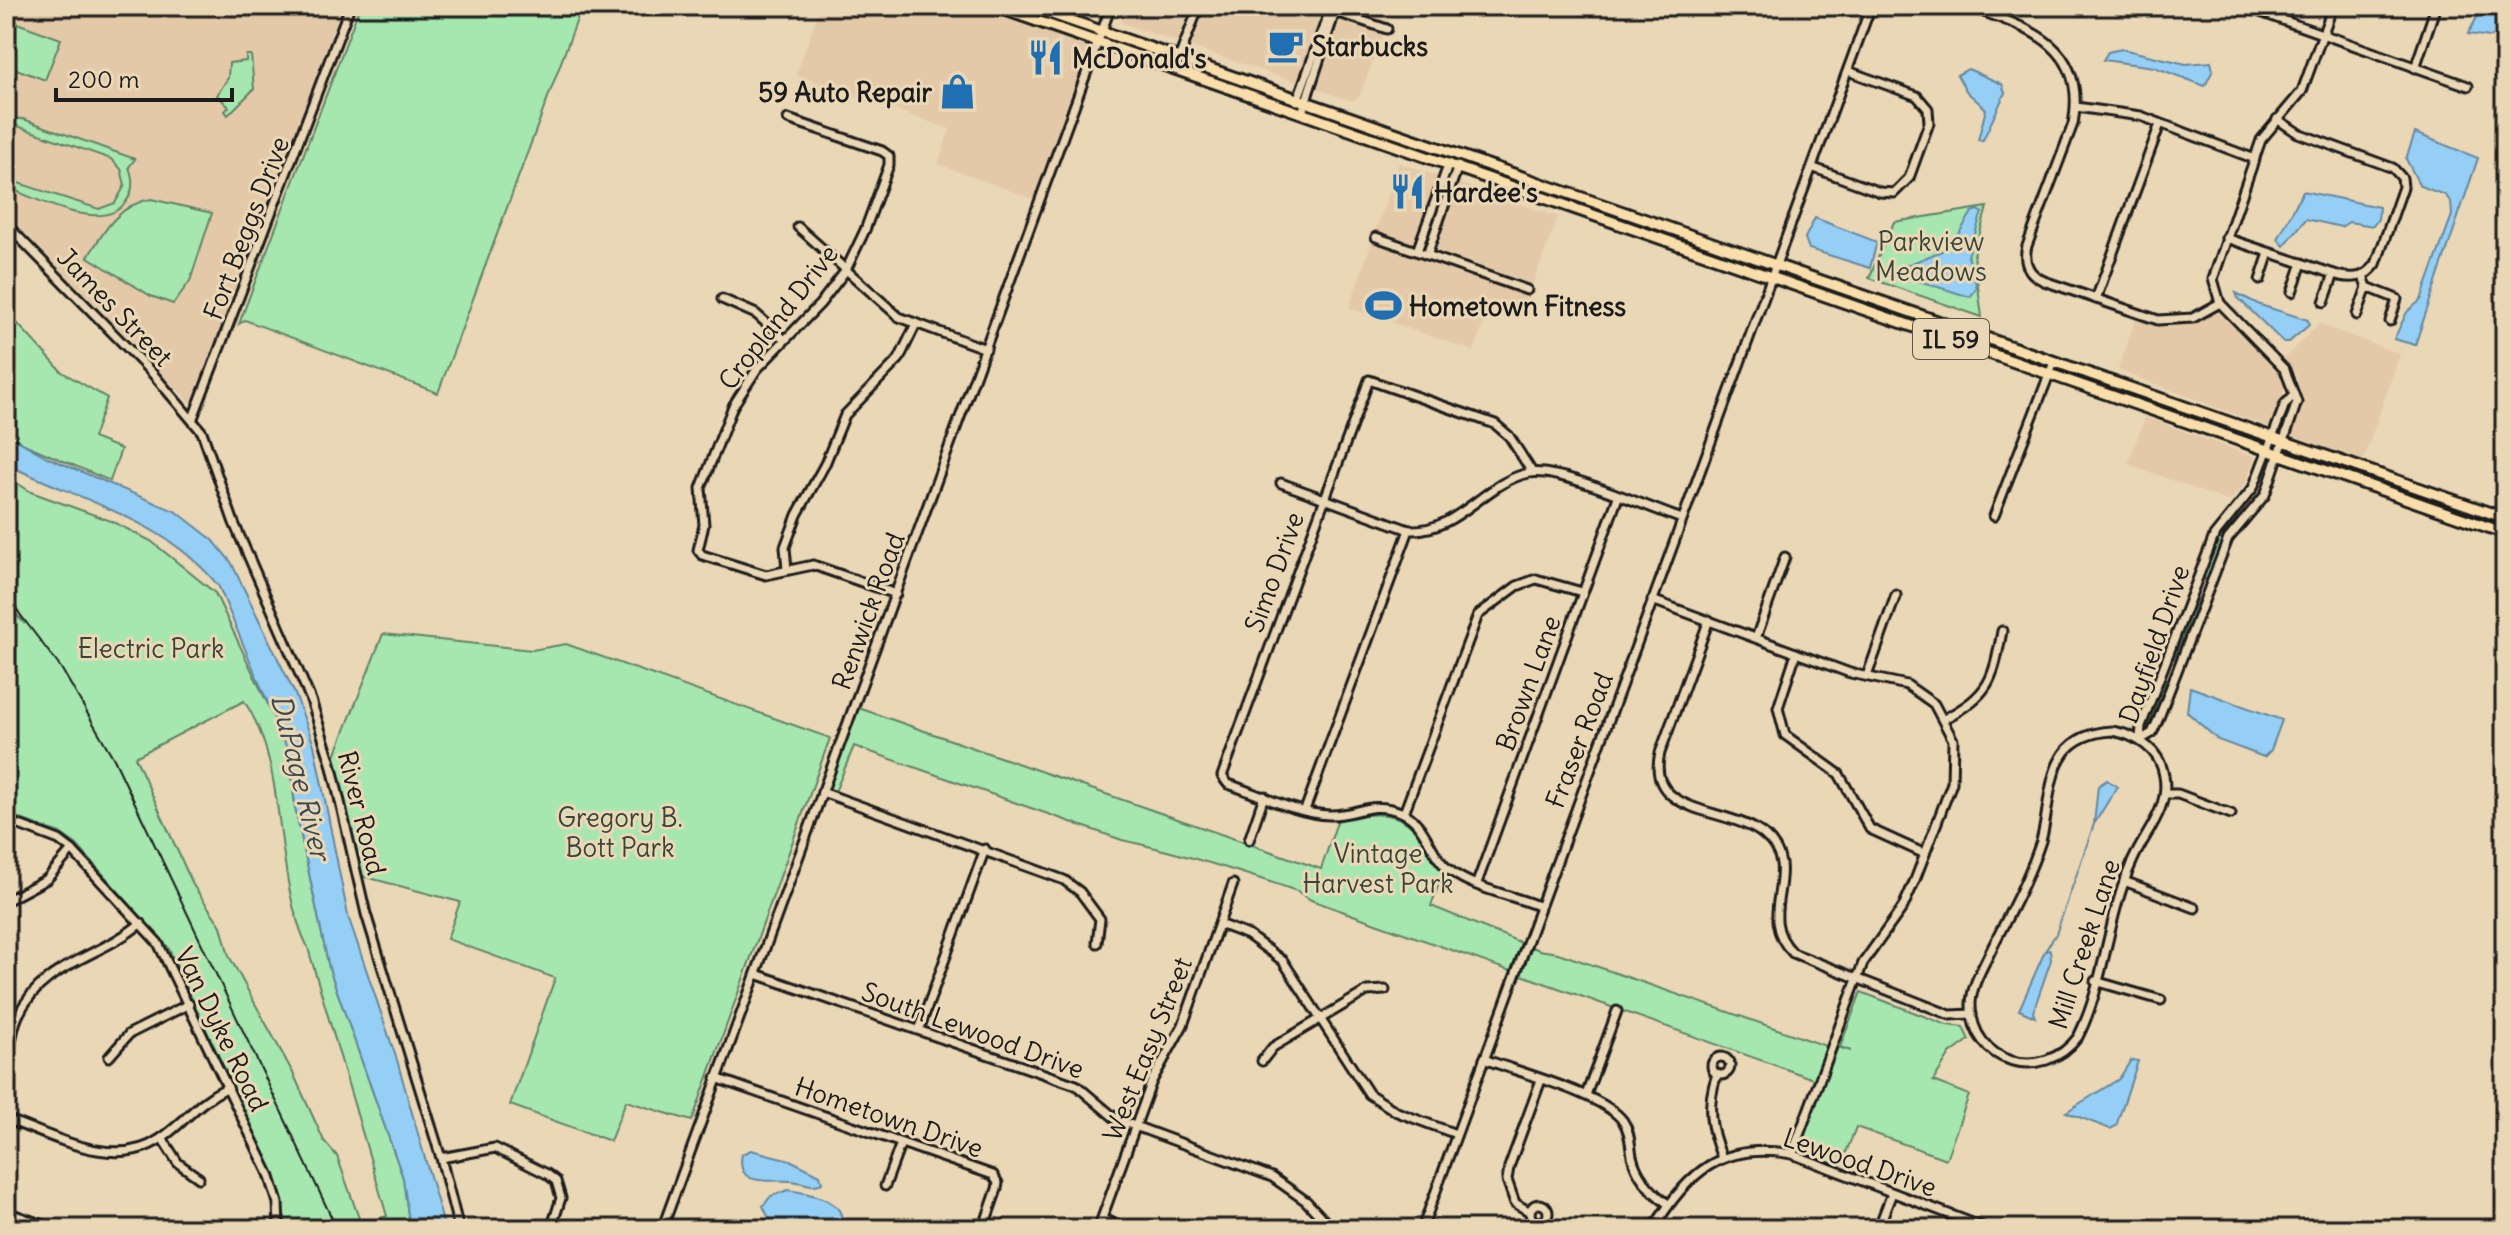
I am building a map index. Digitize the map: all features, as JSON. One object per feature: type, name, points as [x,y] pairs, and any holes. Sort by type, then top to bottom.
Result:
[{"type":"main road","name":"IL 59","points":[[994,6],[1019,10],[1098,43],[2505,533]]},
{"type":"main road","name":"IL 59","points":[[1029,6],[2505,518]]},
{"type":"street","name":"Fort Beggs Drive","points":[[193,418],[350,6]]},
{"type":"street","name":"Renwick Road","points":[[662,1229],[1111,6]]},
{"type":"street","points":[[1179,58],[1199,6]]},
{"type":"street","points":[[1318,6],[1336,9],[1387,29]]},
{"type":"street","name":"Fraser Road","points":[[1422,1229],[1538,906],[1814,168],[1871,6]]},
{"type":"street","points":[[1966,6],[2019,24],[2052,45],[2072,77],[2076,107],[2027,246],[2026,263],[2038,278],[2158,320],[2193,318],[2220,303]]},
{"type":"street","points":[[2243,6],[2468,86]]},
{"type":"street","points":[[2293,396],[2285,370],[2220,303],[2213,279],[2267,131],[2302,91],[2333,6]]},
{"type":"street","points":[[2415,68],[2436,6]]},
{"type":"street","points":[[1298,112],[1334,22],[1336,9]]},
{"type":"street","points":[[1814,168],[1880,192],[1894,193],[1908,181],[1929,123],[1928,109],[1920,98],[1848,71]]},
{"type":"street","points":[[2076,107],[2120,112],[2255,159]]},
{"type":"street","name":"Cropland Drive","points":[[787,570],[777,574],[756,573],[702,555],[698,550],[704,525],[701,488],[724,426],[744,387],[784,339],[820,304],[846,270],[865,230],[889,165],[889,156],[788,119]]},
{"type":"street","points":[[2226,238],[2355,279],[2376,264],[2403,187],[2402,178],[2393,168],[2298,133],[2277,119]]},
{"type":"street","points":[[2096,299],[2160,124]]},
{"type":"street","points":[[1417,251],[1457,155]]},
{"type":"street","points":[[1427,255],[1453,166]]},
{"type":"street","name":"James Street","points":[[6,224],[193,418]]},
{"type":"street","points":[[798,227],[886,307],[916,324],[986,349]]},
{"type":"street","points":[[1376,237],[1527,290]]},
{"type":"street","points":[[2260,280],[2269,253]]},
{"type":"street","points":[[2292,292],[2302,263]]},
{"type":"street","points":[[2324,302],[2334,274]]},
{"type":"street","points":[[2357,315],[2367,287],[2363,276]]},
{"type":"street","points":[[2367,287],[2397,299],[2390,321]]},
{"type":"street","points":[[722,299],[756,314],[784,339]]},
{"type":"street","points":[[896,594],[813,565],[787,570],[785,547],[845,415],[899,359],[916,324]]},
{"type":"street","points":[[1994,516],[2054,362]]},
{"type":"street","name":"Simo Drive","points":[[1264,796],[1222,780],[1222,772],[1369,380],[1495,424],[1509,436],[1532,472]]},
{"type":"street","name":"Dayfield Drive","points":[[2293,396],[2297,402],[2265,495],[2228,539],[2152,733],[2140,740],[2141,726],[2214,536],[2248,497],[2285,404],[2293,396]]},
{"type":"street","name":"River Road","points":[[193,418],[202,432],[234,523],[311,700],[331,763],[366,914],[441,1158],[459,1229]]},
{"type":"street","points":[[1281,483],[1409,530],[1424,531],[1441,526],[1514,478],[1532,472],[1555,474],[1682,519]]},
{"type":"street","name":"Brown Lane","points":[[1477,883],[1618,497]]},
{"type":"street","points":[[1305,810],[1409,530]]},
{"type":"street","points":[[1756,638],[1785,557]]},
{"type":"street","points":[[1404,813],[1478,615],[1517,586],[1536,579],[1582,592]]},
{"type":"street","points":[[2195,587],[2207,592]]},
{"type":"street","points":[[1867,676],[1896,595]]},
{"type":"street","points":[[1652,600],[1796,653],[1915,689],[1934,704],[1953,740],[1955,768],[1925,854],[1903,907],[1868,954],[1856,980],[1792,1154]]},
{"type":"street","points":[[1709,620],[1660,753],[1657,767],[1661,785],[1681,802],[1754,828],[1766,836],[1776,849],[1782,867],[1775,906],[1778,934],[1797,956],[1950,1015],[1972,1014],[1975,985],[2041,840],[2058,763],[2066,750],[2093,732],[2112,731],[2140,740],[2162,766],[2165,794],[2178,794],[2231,814]]},
{"type":"street","points":[[1944,719],[1983,694],[1995,672],[2002,631]]},
{"type":"street","points":[[1796,653],[1778,708],[1785,735],[1839,774],[1870,829],[1925,854]]},
{"type":"street","points":[[2164,668],[2177,673]]},
{"type":"street","points":[[822,792],[1048,871],[1080,892],[1100,919],[1097,943]]},
{"type":"street","name":"Mill Creek Lane","points":[[1972,1014],[1987,1046],[2014,1062],[2045,1062],[2071,1046],[2078,1037],[2124,881],[2165,794]]},
{"type":"street","points":[[1249,840],[1264,796],[1330,815],[1373,805],[1404,813],[1416,821],[1446,868],[1538,906]]},
{"type":"street","name":"Van Dyke Road","points":[[6,820],[59,840],[72,850],[141,923],[168,960],[275,1189],[279,1229]]},
{"type":"street","points":[[919,1030],[985,849]]},
{"type":"street","points":[[6,901],[47,879],[72,850]]},
{"type":"street","points":[[2124,881],[2195,908]]},
{"type":"street","name":"West Easy Street","points":[[1098,1229],[1152,1081],[1183,1025],[1233,884]]},
{"type":"street","points":[[6,1071],[17,1016],[37,987],[60,968],[119,940],[141,923]]},
{"type":"street","points":[[1219,924],[1248,935],[1283,961],[1369,1094],[1397,1112],[1456,1134]]},
{"type":"street","name":"South Lewood Drive","points":[[756,974],[1076,1085],[1116,1119],[1272,1177],[1306,1201],[1332,1229]]},
{"type":"street","points":[[2095,981],[2161,1000]]},
{"type":"street","points":[[1262,1061],[1273,1047],[1367,991],[1385,990]]},
{"type":"street","points":[[109,1057],[129,1034],[189,1004]]},
{"type":"street","points":[[1586,1095],[1617,1011]]},
{"type":"street","points":[[1484,1059],[1586,1095],[1615,1111],[1625,1123],[1636,1169],[1644,1182],[1668,1204]]},
{"type":"street","points":[[1717,1074],[1710,1096],[1709,1119],[1722,1158]]},
{"type":"street","name":"Hometown Drive","points":[[716,1078],[997,1179],[997,1189],[983,1229]]},
{"type":"street","points":[[1530,1212],[1515,1203],[1507,1180],[1541,1080]]},
{"type":"street","points":[[6,1119],[101,1152],[136,1151],[162,1138],[198,1103],[228,1087]]},
{"type":"street","points":[[162,1138],[178,1163],[199,1178]]},
{"type":"street","points":[[885,1186],[901,1143]]},
{"type":"street","points":[[441,1158],[495,1148],[547,1174],[556,1181],[561,1198],[551,1229]]},
{"type":"street","name":"Lewood Drive","points":[[1653,1229],[1668,1204],[1694,1175],[1722,1158],[1756,1150],[1792,1154],[1988,1229]]},
{"type":"street","points":[[1878,1229],[1892,1193]]},
{"type":"street","points":[[6,1212],[55,1229]]},
{"type":"street","points":[[1102,1219],[1129,1229]]},
{"type":"shaded area","points":[[6,6],[342,6],[195,408],[6,213]]},
{"type":"shaded area","points":[[821,6],[972,6],[1092,47],[1036,200],[938,164],[950,129],[796,75]]},
{"type":"shaded area","points":[[1050,6],[1096,6],[1093,15],[1082,17]]},
{"type":"shaded area","points":[[1126,6],[1394,6],[1359,97],[1352,101],[1121,23]]},
{"type":"shaded area","points":[[1399,163],[1558,217],[1520,317],[1490,306],[1474,351],[1349,308]]},
{"type":"shaded area","points":[[2218,310],[2284,380],[2283,400],[2274,429],[2118,370],[2136,318],[2156,324],[2183,325]]},
{"type":"shaded area","points":[[2319,324],[2400,354],[2363,461],[2289,434],[2300,403],[2296,374],[2283,359]]},
{"type":"shaded area","points":[[2145,417],[2255,457],[2245,484],[2230,502],[2128,464]]},
{"type":"green space","points":[[360,6],[582,6],[438,393],[245,320],[239,324]]},
{"type":"green space","points":[[6,19],[61,39],[45,80],[6,65]]},
{"type":"green space","points":[[246,55],[251,55],[254,89],[228,115],[225,111],[229,107],[217,95],[228,78],[229,63],[246,61]]},
{"type":"green space","points":[[1313,109],[1440,153],[1439,156],[1312,113]]},
{"type":"green space","points":[[6,118],[23,119],[135,159],[129,167],[132,186],[128,199],[114,212],[85,214],[68,211],[6,187],[6,179],[99,209],[115,203],[125,185],[121,169],[111,159],[17,126],[6,126]]},
{"type":"green space","points":[[151,199],[212,213],[190,281],[173,304],[151,296],[88,257],[121,213]]},
{"type":"green space","name":"Parkview Meadows","points":[[1987,207],[1974,255],[1982,317],[1869,278],[1894,222]]},
{"type":"green space","points":[[1867,304],[2039,361],[2037,365]]},
{"type":"green space","points":[[6,311],[62,372],[107,398],[93,438],[121,449],[110,481],[24,444],[6,431]]},
{"type":"green space","name":"Electric Park","points":[[6,476],[31,492],[111,521],[151,541],[215,593],[288,747],[295,807],[329,968],[403,1178],[410,1229],[283,1229],[285,1217],[272,1173],[168,947],[77,845],[60,833],[6,814],[6,604],[25,624],[6,587]],"holes":[[[244,701],[258,728],[275,789],[289,887],[297,918],[387,1216],[361,1224],[337,1156],[324,1141],[293,1073],[229,956],[221,926],[193,885],[135,757]]]},
{"type":"green space","points":[[2358,477],[2505,523],[2505,529]]},
{"type":"green space","points":[[2233,517],[2237,520],[2221,544],[2208,578],[2203,580],[2216,541]]},
{"type":"green space","points":[[2197,599],[2198,602],[2174,659],[2172,656]]},
{"type":"green space","name":"Gregory B. Bott Park","points":[[383,634],[532,650],[566,644],[830,738],[692,1121],[626,1101],[610,1141],[510,1105],[555,978],[447,939],[460,902],[358,875],[332,763]]},
{"type":"green space","points":[[2166,681],[2147,731],[2144,727],[2162,683]]},
{"type":"green space","name":"Vintage Harvest Park","points":[[853,706],[1321,869],[1338,819],[1373,814],[1395,817],[1414,829],[1443,872],[1431,906],[1539,950],[1558,953],[1832,1048],[1819,1081],[1311,900],[1297,891],[1210,863],[1122,840],[854,746],[835,792],[823,788]]},
{"type":"green space","points":[[1861,992],[1947,1025],[1963,1027],[1969,1040],[1950,1054],[1933,1081],[1969,1095],[1946,1159],[1856,1127],[1840,1168],[1798,1151],[1838,1047],[1851,1051],[1840,1047]]},
{"type":"water","points":[[2483,6],[2505,6],[2505,39],[2468,34]]},
{"type":"water","points":[[2122,49],[2186,64],[2211,62],[2213,70],[2205,86],[2154,67],[2103,60],[2108,52]]},
{"type":"water","points":[[1968,69],[2002,84],[2005,93],[1983,140],[1978,140],[1986,109],[1967,92],[1957,75]]},
{"type":"water","points":[[2415,133],[2478,158],[2415,345],[2394,339],[2407,312],[2421,300],[2452,215],[2451,202],[2445,195],[2420,186],[2406,159]]},
{"type":"water","points":[[2303,191],[2379,207],[2378,219],[2373,226],[2349,222],[2341,227],[2306,219],[2284,246],[2278,239]]},
{"type":"water","points":[[1972,212],[1982,212],[1968,256],[1977,288],[1970,297],[1890,272],[1942,251],[1958,235]]},
{"type":"water","points":[[1815,218],[1877,242],[1870,268],[1809,249],[1805,238]]},
{"type":"water","points":[[2236,293],[2260,305],[2308,320],[2309,325],[2289,342],[2283,342]]},
{"type":"water","name":"DuPage River","points":[[6,434],[49,458],[177,512],[213,540],[231,562],[295,694],[314,745],[348,916],[397,1060],[445,1229],[410,1229],[403,1178],[329,968],[295,807],[291,758],[219,587],[198,564],[148,528],[6,464]]},
{"type":"water","points":[[2190,687],[2282,720],[2271,750],[2264,757],[2218,740],[2187,712]]},
{"type":"water","points":[[2107,780],[2117,787],[2094,824],[2098,786]]},
{"type":"water","points":[[2050,950],[2051,960],[2033,1012],[2035,1017],[2019,1010],[2045,951]]},
{"type":"water","points":[[2131,1060],[2138,1061],[2116,1126],[2110,1129],[2066,1112],[2119,1079]]},
{"type":"water","points":[[751,1150],[790,1160],[820,1175],[822,1183],[811,1185],[749,1177],[741,1165],[742,1154]]},
{"type":"water","points":[[788,1190],[817,1196],[834,1205],[842,1219],[841,1229],[774,1229],[763,1206],[771,1196]]},
{"type":"waterway","points":[[2045,951],[2056,934],[2094,824]]},
{"type":"railway","points":[[6,596],[61,668],[114,759],[337,1229]]},
{"type":"place","name":"Starbucks","points":[[1286,46]]},
{"type":"place","name":"McDonald's","points":[[1046,58]]},
{"type":"place","name":"59 Auto Repair","points":[[958,92]]},
{"type":"place","name":"Hardee's","points":[[1408,192]]},
{"type":"place","name":"Hometown Fitness","points":[[1383,306]]}]
